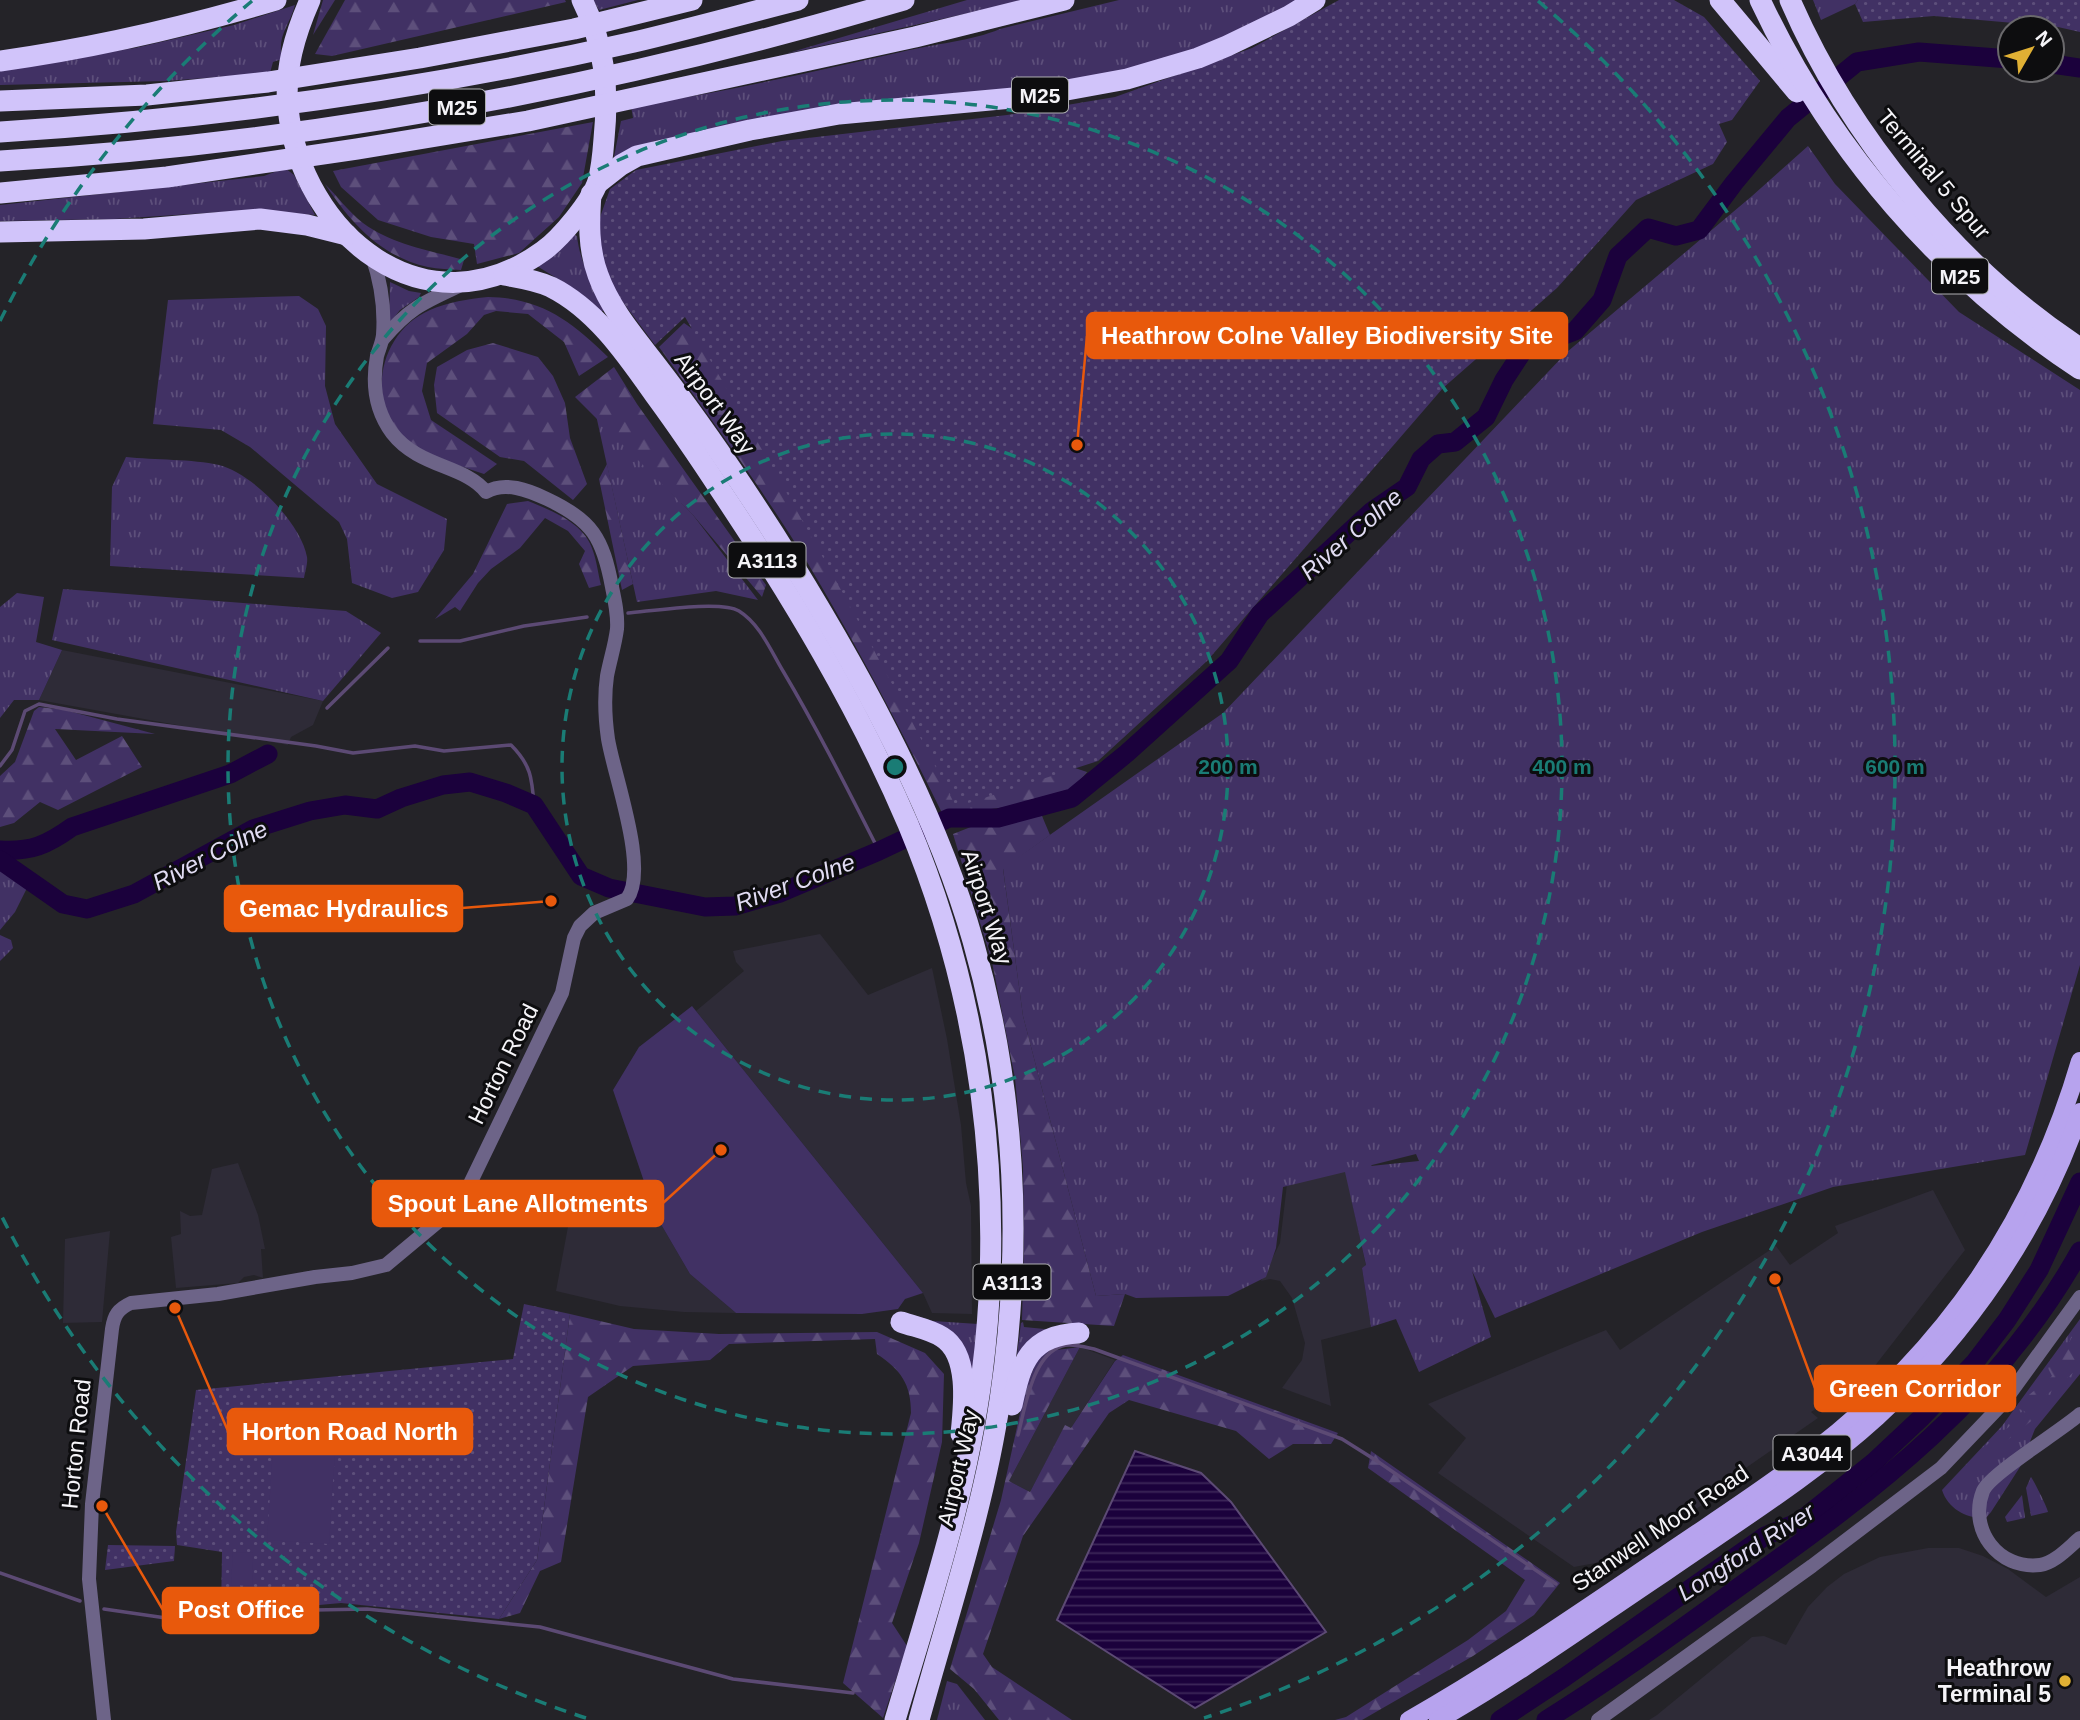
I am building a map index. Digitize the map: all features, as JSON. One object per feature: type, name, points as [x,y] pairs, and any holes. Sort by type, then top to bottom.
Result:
[{"type":"highway","points":[[0,61],[105,44],[188,26],[276,0]]},
{"type":"highway","points":[[310,0],[299,25],[290,60],[288,107],[294,141],[318,198],[347,235],[372,256],[414,277],[433,282],[465,284],[504,275],[558,241],[594,188]]},
{"type":"highway","name":"Airport Way","points":[[582,0],[602,53],[607,97],[605,131],[589,225],[590,252],[610,304],[703,429],[788,556],[852,666],[928,846],[969,928],[999,1056],[1011,1156],[1013,1266],[1007,1345],[994,1434],[975,1520],[919,1720]]},
{"type":"highway","name":"M25","points":[[0,101],[147,95],[268,82],[420,58],[574,29],[692,0]]},
{"type":"highway","name":"M25","points":[[0,132],[135,122],[346,96],[633,42],[798,0]]},
{"type":"highway","name":"M25","points":[[0,161],[211,144],[340,127],[473,105],[648,68],[904,0]]},
{"type":"highway","name":"M25","points":[[0,193],[167,177],[528,121],[915,37],[1064,0]]},
{"type":"highway","name":"M25","points":[[594,188],[621,164],[637,156],[750,130],[839,114],[1034,96],[1154,72],[1198,58],[1246,38],[1315,0]]},
{"type":"highway","name":"M25","points":[[1720,0],[1780,56]]},
{"type":"highway","name":"M25","points":[[1760,0],[1780,56]]},
{"type":"highway","name":"Terminal 5 Spur","points":[[1790,0],[1835,90],[1874,147],[1938,225],[1974,262],[2039,319],[2080,348]]},
{"type":"highway","name":"Terminal 5 Spur","points":[[1780,56],[1858,163],[1906,222],[1969,283],[2035,338],[2080,369]]},
{"type":"highway","points":[[0,232],[144,229],[260,219],[307,225],[347,235]]},
{"type":"highway","name":"Airport Way","points":[[504,275],[550,286],[580,306],[611,338],[648,385],[784,586],[876,754],[916,818]]},
{"type":"highway","name":"Airport Way","points":[[895,1720],[935,1590],[963,1481],[982,1372],[989,1306],[991,1252],[987,1149],[976,1062],[928,846]]},
{"type":"highway","points":[[901,1322],[945,1338],[958,1354],[963,1371],[958,1456],[963,1481]]},
{"type":"highway","points":[[975,1520],[998,1467],[1023,1363],[1034,1349],[1049,1339],[1079,1334]]},
{"type":"main road","name":"Stanwell Moor Road","points":[[1409,1720],[1530,1646],[1778,1477],[1885,1390],[1945,1324],[1997,1252],[2037,1180],[2064,1114],[2080,1061]]},
{"type":"main road","name":"Stanwell Moor Road","points":[[1438,1720],[1560,1644],[1800,1479],[1876,1418],[1917,1378],[1994,1282],[2046,1191],[2080,1112]]},
{"type":"street","name":"Horton Road","points":[[104,1720],[89,1573],[98,1452],[116,1313],[131,1303],[218,1294],[352,1273],[374,1269],[394,1260],[452,1210],[472,1180],[562,993],[574,939],[580,926],[594,913],[627,899],[631,894],[635,874],[634,856],[612,761],[605,716],[607,677],[617,627],[617,609],[602,545],[580,518],[560,506],[523,490],[500,486],[486,492],[473,479],[420,457],[405,446],[384,419],[376,397],[375,372],[383,339],[382,288],[372,256]]},
{"type":"street","name":"Horton Road","points":[[383,339],[400,319],[416,306],[465,284]]},
{"type":"street","points":[[1598,1720],[1941,1468],[2004,1402],[2080,1297]]},
{"type":"street","points":[[2080,1414],[2051,1438],[1996,1475],[1984,1489],[1978,1510],[1980,1526],[1987,1542],[2000,1556],[2018,1563],[2041,1565],[2053,1560],[2080,1538]]},
{"type":"shaded area","points":[[62,650],[323,701],[313,725],[291,737],[288,745],[39,700]]},
{"type":"shaded area","points":[[820,934],[868,995],[932,968],[947,1039],[971,1206],[972,1314],[932,1313],[923,1293],[696,1011],[744,971],[736,962],[733,951]]},
{"type":"shaded area","points":[[238,1163],[258,1215],[265,1249],[261,1249],[263,1278],[254,1275],[244,1277],[238,1283],[176,1288],[171,1237],[181,1234],[180,1211],[190,1216],[202,1215],[212,1169]]},
{"type":"shaded area","points":[[1345,1169],[1366,1266],[1362,1268],[1371,1327],[1321,1340],[1331,1406],[1282,1388],[1302,1360],[1305,1343],[1292,1298],[1280,1281],[1261,1281],[1280,1243],[1287,1184]]},
{"type":"shaded area","points":[[1933,1190],[1965,1250],[1867,1376],[1811,1412],[1818,1418],[1714,1490],[1717,1495],[1622,1558],[1574,1567],[1438,1473],[1466,1438],[1428,1404],[1606,1330],[1620,1350],[1776,1246],[1790,1265],[1838,1233],[1835,1226]]},
{"type":"shaded area","points":[[573,1200],[655,1214],[690,1274],[736,1313],[684,1312],[620,1306],[556,1291]]},
{"type":"shaded area","points":[[110,1231],[102,1322],[63,1323],[65,1239]]},
{"type":"shaded area","points":[[1080,1347],[1115,1360],[1071,1428],[1065,1426],[1030,1492],[1009,1481]]},
{"type":"shaded area","points":[[1135,1451],[1201,1473],[1231,1502],[1326,1632],[1195,1708],[1057,1620]]},
{"type":"shaded area","points":[[1928,1548],[1959,1548],[1983,1556],[2008,1569],[2046,1597],[2080,1577],[2080,1720],[1649,1720],[1752,1637],[1764,1636],[1786,1645],[1808,1607],[1844,1574],[1880,1557]]},
{"type":"green space","points":[[323,0],[335,0],[313,35]]},
{"type":"green space","points":[[345,0],[566,2],[332,56],[315,54]]},
{"type":"green space","points":[[593,0],[638,0],[599,10]]},
{"type":"green space","points":[[967,0],[1027,0],[785,54]]},
{"type":"green space","points":[[1119,0],[1302,0],[1214,43],[1121,73],[1009,90],[812,110],[654,141],[614,157],[621,121],[633,118],[631,106],[733,88],[965,39]]},
{"type":"green space","points":[[1339,0],[1674,0],[1704,17],[1760,81],[1732,120],[1719,124],[1727,142],[1713,164],[1636,200],[1557,288],[1443,388],[1207,661],[1098,761],[956,807],[824,560],[685,317],[655,345],[604,277],[598,223],[610,189],[636,170],[782,141],[1007,115],[1115,97],[1252,48]]},
{"type":"green space","points":[[1813,0],[1858,0],[1821,20]]},
{"type":"green space","points":[[1858,0],[2080,0],[2080,32],[2066,29],[2066,14],[1996,14],[1996,22],[1934,16],[1863,22],[1855,4]]},
{"type":"green space","points":[[295,5],[282,37],[282,59],[273,62],[270,73],[166,81],[0,85],[0,69],[135,48],[234,25]]},
{"type":"green space","points":[[593,122],[582,183],[559,217],[519,253],[477,264],[474,244],[431,237],[378,220],[341,187],[333,171]]},
{"type":"green space","points":[[1808,146],[1835,184],[1959,312],[2080,390],[2080,965],[2025,1155],[1833,1187],[1702,1232],[1495,1318],[1472,1271],[1491,1337],[1419,1372],[1396,1319],[1371,1327],[1362,1268],[1366,1265],[1345,1172],[1283,1187],[1276,1248],[1266,1277],[1228,1296],[1096,1296],[1023,1016],[1003,868],[1223,713],[1567,352]],"holes":[[[1416,1154],[1419,1161],[1371,1166]]]},
{"type":"green space","points":[[285,168],[294,175],[315,215],[252,210],[114,219],[0,221],[0,205],[264,176]]},
{"type":"green space","points":[[325,184],[363,223],[387,237],[464,260],[461,270],[432,268],[411,262],[381,246],[345,212]]},
{"type":"green space","points":[[573,234],[577,236],[584,265],[606,308],[601,312],[574,289],[537,266],[557,252]]},
{"type":"green space","points":[[390,282],[409,291],[421,293],[400,310],[389,324]]},
{"type":"green space","points":[[299,296],[318,309],[326,326],[325,386],[335,424],[377,484],[447,519],[444,550],[418,592],[392,598],[352,583],[347,539],[339,522],[250,447],[221,430],[153,424],[168,300]]},
{"type":"green space","points":[[488,297],[524,302],[554,314],[568,322],[608,357],[579,376],[564,342],[528,314],[496,311],[484,315],[467,334],[427,363],[422,391],[431,420],[497,464],[484,474],[436,457],[410,442],[395,427],[386,410],[382,391],[388,352],[398,335],[412,321],[444,305]]},
{"type":"green space","points":[[684,323],[716,345],[1066,765],[1087,772],[1071,791],[1007,807],[943,815],[878,687],[807,562],[754,480],[659,347]]},
{"type":"green space","points":[[493,343],[538,357],[553,376],[565,403],[570,438],[587,484],[573,500],[524,461],[500,457],[437,413],[434,385],[437,367],[467,350]]},
{"type":"green space","points":[[614,367],[637,404],[766,585],[762,597],[693,515],[575,397]]},
{"type":"green space","points":[[596,415],[693,515],[758,600],[716,591],[637,602]]},
{"type":"green space","points":[[126,457],[209,463],[232,470],[246,478],[273,501],[295,529],[307,557],[304,578],[110,566],[112,487]]},
{"type":"green space","points":[[607,464],[633,584],[622,590],[599,479]]},
{"type":"green space","points":[[528,501],[566,519],[583,533],[593,551],[601,585],[589,588],[579,564],[585,551],[568,531],[545,518],[520,548],[491,569],[478,583],[460,611],[455,607],[435,619],[473,574],[507,504]]},
{"type":"green space","points":[[63,589],[346,611],[381,633],[323,701],[52,640]]},
{"type":"green space","points":[[17,593],[44,597],[36,642],[62,650],[39,700],[14,700],[0,718],[0,607]]},
{"type":"green space","points":[[39,707],[65,710],[155,734],[55,729],[76,760],[122,736],[142,767],[58,810],[40,802],[14,823],[0,827],[0,776],[15,762],[34,711]]},
{"type":"green space","points":[[1042,816],[1050,835],[1003,869],[1023,1016],[1096,1296],[1125,1294],[1114,1326],[1022,1320],[1023,1167],[1015,1078],[992,962],[953,834],[981,823]]},
{"type":"green space","points":[[0,870],[30,882],[15,912],[0,930]]},
{"type":"green space","points":[[0,935],[11,940],[13,948],[0,961]]},
{"type":"green space","points":[[692,1006],[923,1293],[905,1299],[898,1309],[862,1314],[736,1313],[690,1274],[655,1214],[613,1090],[639,1047]]},
{"type":"green space","points":[[524,1304],[570,1314],[537,1560],[499,1619],[341,1603],[221,1614],[222,1552],[177,1545],[176,1532],[196,1390],[513,1359]]},
{"type":"green space","points":[[570,1314],[634,1329],[719,1334],[877,1332],[925,1353],[944,1374],[942,1442],[919,1543],[892,1623],[907,1646],[883,1718],[843,1683],[911,1413],[907,1386],[898,1372],[877,1354],[875,1339],[729,1344],[710,1360],[633,1366],[588,1397],[561,1562],[540,1571],[520,1613],[499,1619],[537,1560]]},
{"type":"green space","points":[[913,1315],[933,1321],[978,1324],[975,1380],[912,1319]]},
{"type":"green space","points":[[2080,1319],[2080,1374],[2035,1429],[2020,1467],[1986,1518],[1959,1512],[1949,1503],[1942,1490],[2002,1426]]},
{"type":"green space","points":[[1023,1322],[1024,1327],[1065,1331],[1014,1378],[1021,1323]]},
{"type":"green space","points":[[2080,1327],[2080,1367],[2044,1397],[2042,1411],[2035,1418],[2004,1443],[1998,1443],[1981,1454],[1983,1448],[2026,1413],[2017,1409],[2018,1404],[2052,1376],[2048,1368]]},
{"type":"green space","points":[[1080,1347],[1009,1481],[1030,1492],[1065,1425],[1071,1428],[1115,1361],[1123,1355],[1338,1433],[1331,1444],[1293,1444],[1269,1459],[1236,1431],[1129,1400],[1109,1413],[1023,1536],[983,1654],[992,1667],[1072,1720],[999,1720],[974,1689],[950,1669],[1001,1500],[1026,1386],[1041,1352]]},
{"type":"green space","points":[[273,1449],[335,1453],[329,1544],[267,1540]]},
{"type":"green space","points":[[1371,1451],[1560,1583],[1534,1615],[1473,1656],[1362,1720],[1335,1720],[1346,1717],[1468,1640],[1506,1611],[1525,1580],[1368,1468]]},
{"type":"green space","points":[[2031,1477],[2048,1512],[2031,1516],[2026,1488]]},
{"type":"green space","points":[[2022,1495],[2025,1518],[2007,1522],[2005,1517]]},
{"type":"green space","points":[[108,1545],[175,1546],[174,1561],[105,1570]]},
{"type":"green space","points":[[233,1552],[253,1553],[252,1586],[231,1585]]},
{"type":"green space","points":[[947,1681],[957,1684],[985,1720],[937,1720]]},
{"type":"waterway","name":"River Colne","points":[[0,860],[63,904],[87,909],[134,894],[253,829],[310,811],[345,805],[377,809],[401,798],[443,785],[470,782],[534,805],[581,876],[609,888],[705,907],[735,906],[780,893],[949,818],[998,818],[1072,798],[1127,753],[1229,661],[1260,614],[1372,511],[1407,487],[1421,459],[1438,444],[1455,442],[1486,417],[1504,380],[1523,351],[1575,331],[1602,300],[1618,256],[1648,228],[1676,236],[1699,230],[1788,118],[1857,62],[1919,52],[1996,58]]},
{"type":"waterway","name":"River Colne","points":[[2066,66],[2080,68]]},
{"type":"waterway","name":"River Colne","points":[[628,613],[717,606],[739,611],[746,616],[764,638],[796,693],[879,851]]},
{"type":"waterway","name":"River Colne","points":[[420,641],[460,641],[524,626],[587,617]]},
{"type":"waterway","name":"River Colne","points":[[327,708],[388,648]]},
{"type":"waterway","points":[[0,766],[12,750],[25,711],[39,704],[117,719],[353,753],[415,746],[444,751],[511,745],[523,759],[529,772],[534,805]]},
{"type":"waterway","name":"River Colne","points":[[0,850],[21,850],[38,846],[72,827],[230,774],[268,754]]},
{"type":"waterway","name":"Longford River","points":[[1500,1720],[1765,1536],[1799,1522],[1874,1462],[1975,1362],[2007,1320],[2039,1270],[2080,1182]]},
{"type":"waterway","points":[[1546,1720],[1646,1654],[1793,1548],[1931,1437],[2011,1352],[2047,1304],[2080,1251]]},
{"type":"waterway","points":[[1018,1435],[1031,1384],[1043,1360],[1062,1346],[1074,1345],[1094,1349],[1342,1439],[1556,1584]]},
{"type":"waterway","points":[[0,1573],[80,1601]]},
{"type":"waterway","points":[[104,1609],[235,1628],[273,1616],[314,1610],[367,1609],[540,1627],[733,1679],[853,1693]]},
{"type":"place","name":"Heathrow Colne Valley Biodiversity Site","points":[[1077,445]]},
{"type":"place","name":"Gemac Hydraulics","points":[[551,901]]},
{"type":"place","name":"Spout Lane Allotments","points":[[721,1150]]},
{"type":"place","name":"Green Corridor","points":[[1775,1279]]},
{"type":"place","name":"Horton Road North","points":[[175,1308]]},
{"type":"place","name":"Post Office","points":[[102,1506]]},
{"type":"place","name":"Heathrow Terminal 5","points":[[2065,1681]]}]
